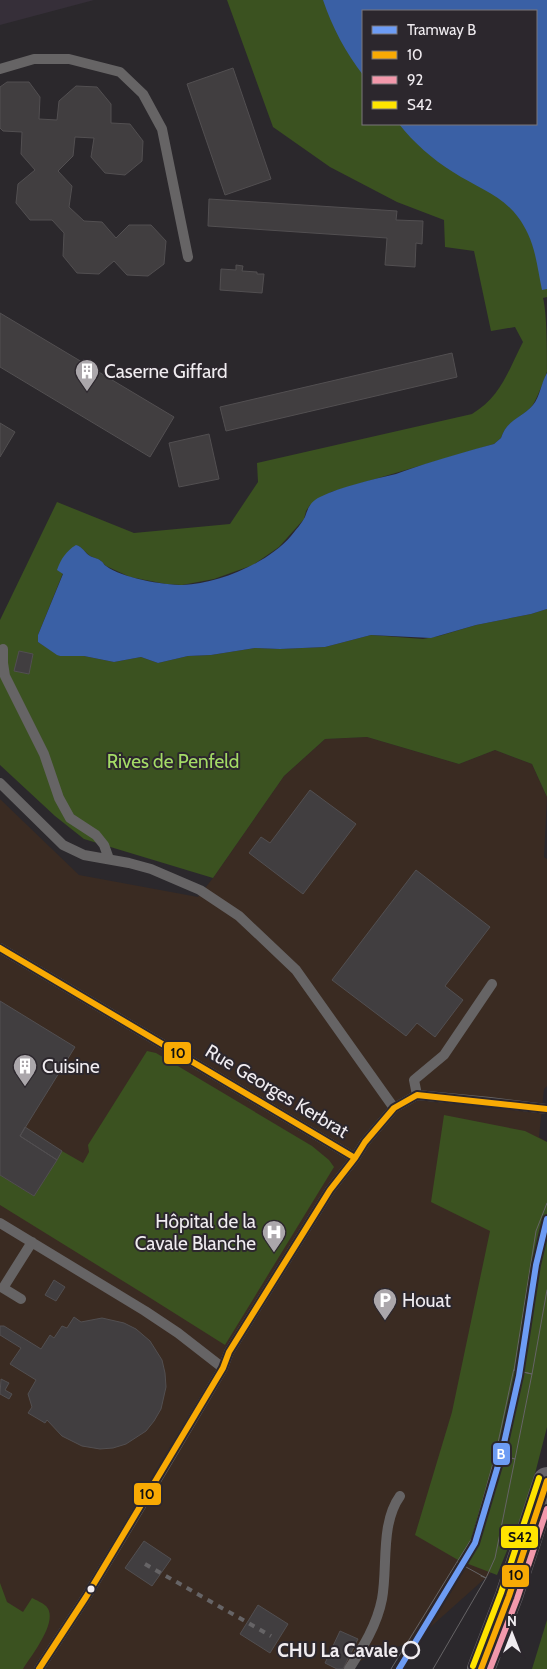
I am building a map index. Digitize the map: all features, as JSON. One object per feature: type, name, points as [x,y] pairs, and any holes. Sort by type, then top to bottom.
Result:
[{"type":"main road","points":[[481,1669],[509,1596],[547,1481]]},
{"type":"lane","points":[[0,69],[34,59],[70,59],[120,72],[142,94],[162,129],[188,257]]},
{"type":"lane","points":[[3,649],[5,676],[44,754],[59,798],[70,818],[96,835],[104,844],[109,859]]},
{"type":"lane","points":[[0,784],[62,845],[84,854],[151,870],[200,890],[239,916],[296,970],[394,1108]]},
{"type":"lane","name":"Rue Georges Kerbrat","points":[[0,948],[355,1158]]},
{"type":"lane","points":[[417,1096],[414,1080],[444,1055],[492,984]]},
{"type":"lane","points":[[39,1669],[86,1597],[223,1368],[229,1352],[330,1190],[365,1142],[394,1108],[417,1096],[547,1109]]},
{"type":"lane","points":[[0,1222],[153,1316],[223,1368]]},
{"type":"lane","points":[[21,1299],[1,1287],[32,1242]]},
{"type":"lane","points":[[349,1669],[376,1623],[382,1598],[385,1548],[393,1506],[400,1496]]},
{"type":"shaded area","points":[[0,0],[94,0],[0,25]]},
{"type":"shaded area","name":"Hôpital de la Cavale Blanche","points":[[367,737],[459,764],[495,750],[532,764],[547,797],[544,857],[547,859],[547,1086],[544,1089],[539,1137],[547,1142],[547,1364],[491,1573],[416,1640],[347,1666],[344,1669],[0,1669],[0,799],[79,875],[198,897],[284,776],[325,739]]},
{"type":"green space","name":"Rives de Penfeld","points":[[227,0],[547,0],[547,297],[543,298],[546,323],[547,371],[532,406],[510,424],[503,432],[501,438],[494,444],[331,492],[310,505],[304,519],[279,547],[253,565],[214,579],[182,585],[130,577],[106,566],[79,546],[63,573],[38,635],[38,642],[60,656],[84,656],[114,662],[141,657],[158,663],[188,656],[211,655],[255,648],[325,647],[371,635],[423,639],[547,609],[547,797],[532,764],[495,750],[459,764],[367,737],[325,739],[284,776],[213,878],[84,839],[55,816],[0,765],[0,620],[57,502],[134,533],[230,524],[258,482],[257,463],[472,414],[490,400],[497,391],[523,342],[515,327],[491,331],[474,251],[445,247],[444,220],[397,202],[330,167],[273,127]]},
{"type":"green space","points":[[147,1051],[156,1053],[312,1146],[329,1160],[334,1167],[225,1345],[0,1205],[0,1175],[34,1196],[62,1151],[83,1163],[89,1152],[88,1145]]},
{"type":"green space","points":[[444,1115],[525,1131],[547,1142],[547,1427],[529,1497],[497,1575],[458,1560],[415,1535],[452,1412],[490,1231],[431,1202]]},
{"type":"green space","points":[[0,1583],[7,1602],[23,1612],[32,1598],[45,1605],[49,1612],[47,1629],[43,1638],[23,1669],[0,1669]]},
{"type":"green space","points":[[547,1620],[547,1669],[532,1669]]},
{"type":"water","points":[[323,0],[547,0],[547,289],[542,290],[535,254],[528,234],[521,222],[505,203],[438,162],[417,144],[400,125],[537,125],[537,10],[362,10],[362,74],[340,39]]},
{"type":"water","points":[[547,373],[547,609],[476,625],[431,638],[371,635],[325,647],[255,648],[211,655],[188,656],[158,663],[141,657],[114,662],[84,656],[60,656],[38,642],[38,635],[63,574],[57,570],[62,559],[72,547],[76,545],[80,547],[90,556],[100,560],[105,566],[113,570],[143,580],[183,585],[197,584],[226,576],[256,563],[281,546],[305,517],[308,508],[320,497],[348,486],[396,474],[494,444],[501,438],[511,423],[533,405]]},
{"type":"building","points":[[233,68],[271,179],[225,195],[187,84]]},
{"type":"building","points":[[7,82],[29,82],[40,97],[39,119],[57,120],[59,101],[76,86],[97,87],[111,104],[111,123],[130,124],[143,141],[142,161],[125,175],[105,173],[91,157],[94,138],[75,137],[73,156],[58,171],[72,186],[69,207],[84,221],[102,222],[116,238],[129,225],[151,225],[166,241],[164,264],[148,276],[127,275],[114,261],[99,274],[77,273],[63,256],[64,233],[52,220],[30,220],[16,203],[18,184],[35,170],[21,154],[22,132],[3,131],[0,128],[0,87]]},
{"type":"building","points":[[209,199],[397,211],[396,220],[423,221],[422,244],[416,243],[415,267],[385,265],[387,238],[208,226]]},
{"type":"building","points":[[236,265],[243,266],[242,271],[264,274],[262,293],[220,290],[221,269],[236,270]]},
{"type":"building","name":"Caserne Giffard","points":[[0,313],[174,417],[150,457],[0,367]]},
{"type":"building","points":[[452,353],[457,377],[226,431],[220,407]]},
{"type":"building","points":[[0,423],[15,432],[0,457]]},
{"type":"building","points":[[209,434],[219,479],[179,487],[169,443]]},
{"type":"building","points":[[19,651],[33,654],[29,674],[14,671]]},
{"type":"building","points":[[310,790],[356,824],[303,894],[249,853],[261,837],[270,843]]},
{"type":"building","points":[[416,870],[490,927],[445,986],[463,1000],[435,1037],[417,1023],[406,1036],[332,980]]},
{"type":"building","name":"Cuisine","points":[[0,1001],[75,1047],[20,1136],[57,1160],[34,1196],[0,1175]]},
{"type":"building","points":[[25,1127],[62,1151],[57,1160],[20,1136]]},
{"type":"building","points":[[54,1280],[65,1287],[56,1301],[45,1295]]},
{"type":"building","points":[[74,1317],[81,1322],[102,1318],[124,1323],[136,1329],[150,1341],[162,1360],[166,1387],[161,1409],[146,1431],[126,1444],[100,1449],[82,1446],[62,1436],[47,1420],[45,1423],[28,1413],[32,1407],[28,1394],[36,1380],[10,1364],[21,1348],[0,1335],[0,1326],[4,1326],[41,1349],[50,1335],[54,1338],[62,1326],[67,1328]]},
{"type":"building","points":[[1,1379],[9,1383],[5,1390],[12,1394],[9,1399],[0,1394]]},
{"type":"building","points":[[144,1541],[171,1559],[152,1586],[125,1568]]},
{"type":"building","points":[[258,1605],[288,1624],[270,1653],[240,1634]]},
{"type":"building","points":[[340,1631],[358,1639],[343,1669],[337,1669],[325,1663]]},
{"type":"tram line","points":[[547,1203],[536,1231],[514,1370],[532,1374],[547,1290]]},
{"type":"tram line","name":"B","points":[[399,1669],[475,1543],[502,1452],[519,1376],[536,1265],[547,1219]]},
{"type":"tram line","points":[[514,1370],[532,1374],[515,1459],[496,1454],[514,1370]]},
{"type":"tram line","points":[[496,1454],[515,1459],[495,1558],[486,1578],[457,1562],[472,1538],[496,1454]]},
{"type":"tram line","points":[[391,1669],[457,1562],[463,1566]]},
{"type":"tram line","points":[[433,1669],[486,1578],[481,1576]]},
{"type":"railway","points":[[145,1564],[271,1636]]},
{"type":"transit line","name":"10","points":[[0,948],[355,1158]]},
{"type":"transit line","name":"10","points":[[39,1669],[86,1597],[223,1368],[229,1352],[330,1190],[365,1142],[394,1108],[417,1095],[547,1109]]},
{"type":"transit line","name":"S42","points":[[473,1666],[501,1593],[539,1478]]},
{"type":"transit line","name":"10","points":[[481,1669],[509,1596],[547,1481]]},
{"type":"transit line","name":"92","points":[[490,1669],[517,1599],[547,1509]]},
{"type":"place","name":"Caserne Giffard","points":[[87,392]]},
{"type":"place","name":"Cuisine","points":[[25,1087]]},
{"type":"place","name":"Hôpital de la Cavale Blanche","points":[[274,1253]]},
{"type":"place","name":"Houat","points":[[385,1321]]},
{"type":"place","name":"CHU La Cavale","points":[[411,1650]]}]
